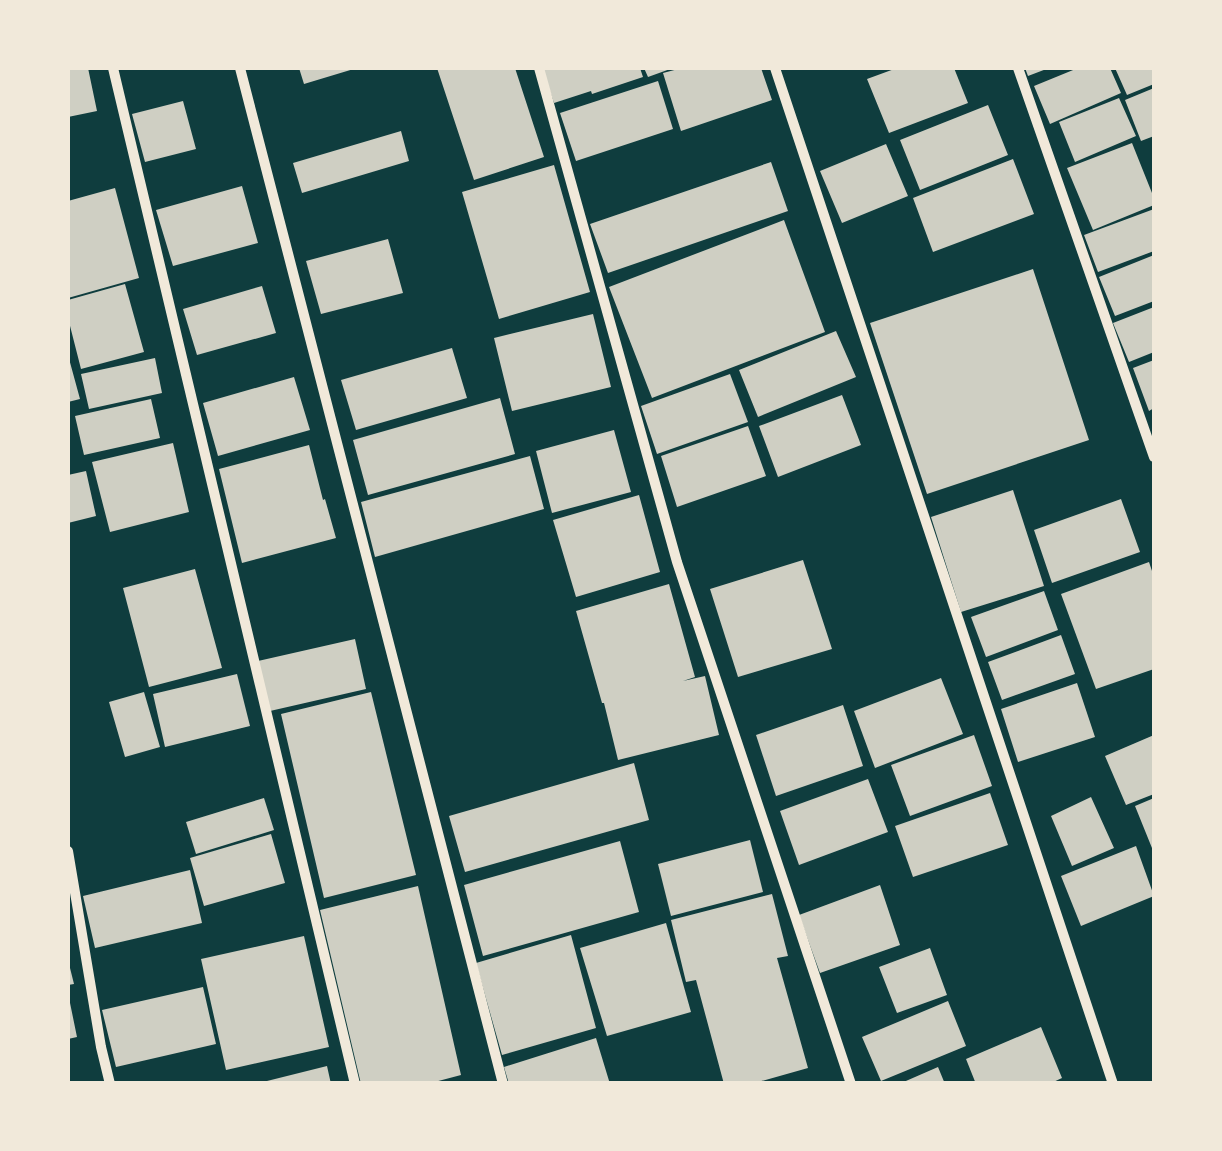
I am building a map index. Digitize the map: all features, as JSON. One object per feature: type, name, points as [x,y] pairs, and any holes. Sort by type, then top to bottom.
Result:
[{"type":"street","points":[[113,68],[355,1084]]},
{"type":"street","points":[[240,68],[503,1084]]},
{"type":"street","points":[[539,68],[678,562],[851,1084]]},
{"type":"street","points":[[775,68],[1112,1084]]},
{"type":"street","points":[[1018,68],[1154,457]]},
{"type":"street","points":[[68,851],[110,1084]]},
{"type":"building","points":[[68,68],[88,68],[97,111],[68,117]]},
{"type":"building","points":[[299,68],[357,68],[304,84]]},
{"type":"building","points":[[437,68],[515,68],[544,157],[474,180]]},
{"type":"building","points":[[542,68],[640,68],[643,77],[554,103]]},
{"type":"building","points":[[644,68],[673,68],[648,77]]},
{"type":"building","points":[[682,68],[761,68],[772,100],[681,131],[663,73]]},
{"type":"building","points":[[897,68],[954,68],[968,103],[889,133],[867,79]]},
{"type":"building","points":[[1025,68],[1049,68],[1028,76]]},
{"type":"building","points":[[1078,68],[1110,68],[1121,93],[1050,124],[1034,86]]},
{"type":"building","points":[[1115,68],[1154,68],[1154,84],[1127,95]]},
{"type":"building","points":[[658,81],[673,129],[576,161],[560,113]]},
{"type":"building","points":[[1154,88],[1154,136],[1141,141],[1125,100]]},
{"type":"building","points":[[1119,98],[1136,136],[1075,162],[1059,122]]},
{"type":"building","points":[[183,101],[196,149],[145,162],[132,114]]},
{"type":"building","points":[[988,105],[1008,155],[920,190],[900,140]]},
{"type":"building","points":[[401,131],[409,161],[302,193],[293,163]]},
{"type":"building","points":[[1132,143],[1154,205],[1093,230],[1067,168]]},
{"type":"building","points":[[886,144],[908,196],[842,223],[820,171]]},
{"type":"building","points":[[1013,159],[1034,214],[933,252],[913,198]]},
{"type":"building","points":[[771,162],[788,211],[608,273],[590,224]]},
{"type":"building","points":[[554,165],[590,292],[499,319],[462,192]]},
{"type":"building","points":[[242,186],[258,243],[173,266],[156,210]]},
{"type":"building","points":[[115,188],[139,278],[68,298],[68,201]]},
{"type":"building","points":[[1154,209],[1154,251],[1098,272],[1084,235]]},
{"type":"building","points":[[784,220],[825,332],[652,398],[609,287]]},
{"type":"building","points":[[388,239],[403,293],[321,314],[306,261]]},
{"type":"building","points":[[1154,255],[1154,301],[1115,316],[1099,277]]},
{"type":"building","points":[[1033,269],[1089,440],[927,494],[870,323]]},
{"type":"building","points":[[125,284],[144,352],[81,369],[68,318],[68,300]]},
{"type":"building","points":[[262,286],[276,333],[197,355],[183,309]]},
{"type":"building","points":[[1154,307],[1154,352],[1129,362],[1113,323]]},
{"type":"building","points":[[593,314],[611,387],[512,411],[494,338]]},
{"type":"building","points":[[836,331],[856,377],[758,417],[739,370]]},
{"type":"building","points":[[452,348],[467,398],[356,430],[341,380]]},
{"type":"building","points":[[68,355],[80,399],[68,402]]},
{"type":"building","points":[[155,358],[162,393],[89,409],[81,374]]},
{"type":"building","points":[[1154,360],[1154,408],[1149,411],[1133,368]]},
{"type":"building","points":[[730,374],[748,422],[657,454],[641,406]]},
{"type":"building","points":[[294,377],[310,430],[218,456],[203,403]]},
{"type":"building","points":[[842,395],[861,445],[778,477],[759,426]]},
{"type":"building","points":[[500,398],[515,454],[368,495],[353,440]]},
{"type":"building","points":[[151,399],[160,438],[84,455],[75,416]]},
{"type":"building","points":[[748,426],[766,476],[677,507],[661,456]]},
{"type":"building","points":[[614,430],[631,492],[552,513],[536,451]]},
{"type":"building","points":[[173,443],[189,512],[110,532],[92,462]]},
{"type":"building","points":[[309,445],[336,538],[242,563],[219,469]]},
{"type":"building","points":[[530,456],[544,509],[375,557],[361,502]]},
{"type":"building","points":[[86,471],[96,516],[68,523],[68,475]]},
{"type":"building","points":[[1013,490],[1044,586],[961,612],[931,517]]},
{"type":"building","points":[[639,495],[660,572],[576,597],[553,520]]},
{"type":"building","points":[[1121,499],[1140,552],[1052,583],[1034,530]]},
{"type":"building","points":[[803,560],[832,649],[738,677],[710,589]]},
{"type":"building","points":[[1149,562],[1154,577],[1154,669],[1096,689],[1061,594]]},
{"type":"building","points":[[195,569],[222,668],[149,687],[123,588]]},
{"type":"building","points":[[669,584],[695,677],[683,681],[705,676],[719,735],[618,760],[576,611]]},
{"type":"building","points":[[1044,591],[1058,630],[986,657],[971,617]]},
{"type":"building","points":[[1061,635],[1075,674],[1002,700],[988,662]]},
{"type":"building","points":[[355,639],[366,689],[270,711],[258,661]]},
{"type":"building","points":[[237,674],[250,726],[165,747],[153,694]]},
{"type":"building","points":[[941,678],[963,734],[875,768],[854,711]]},
{"type":"building","points":[[1077,683],[1095,737],[1018,762],[1001,709]]},
{"type":"building","points":[[144,692],[160,747],[125,757],[109,702]]},
{"type":"building","points":[[371,692],[416,875],[324,898],[281,714]]},
{"type":"building","points":[[843,705],[863,766],[776,796],[756,735]]},
{"type":"building","points":[[974,735],[992,786],[910,816],[891,765]]},
{"type":"building","points":[[1154,735],[1154,794],[1126,805],[1105,756]]},
{"type":"building","points":[[634,763],[649,820],[465,872],[449,816]]},
{"type":"building","points":[[868,779],[888,832],[799,865],[780,811]]},
{"type":"building","points":[[990,793],[1008,845],[913,877],[895,826]]},
{"type":"building","points":[[1091,797],[1114,848],[1072,866],[1051,816]]},
{"type":"building","points":[[264,798],[274,830],[196,854],[186,822]]},
{"type":"building","points":[[1154,798],[1154,853],[1135,806]]},
{"type":"building","points":[[271,834],[285,883],[204,906],[190,858]]},
{"type":"building","points":[[750,840],[763,892],[671,916],[658,864]]},
{"type":"building","points":[[620,841],[639,912],[483,956],[464,885]]},
{"type":"building","points":[[1136,846],[1154,896],[1081,926],[1061,876]]},
{"type":"building","points":[[190,870],[202,923],[95,948],[83,896]]},
{"type":"building","points":[[880,885],[900,945],[820,973],[799,915]]},
{"type":"building","points":[[418,886],[461,1075],[427,1084],[361,1084],[320,910]]},
{"type":"building","points":[[772,894],[788,956],[777,958],[808,1068],[751,1084],[724,1084],[696,980],[686,982],[671,920]]},
{"type":"building","points":[[666,923],[691,1012],[607,1036],[580,948]]},
{"type":"building","points":[[571,935],[596,1028],[502,1055],[476,963]]},
{"type":"building","points":[[304,936],[329,1047],[226,1070],[201,959]]},
{"type":"building","points":[[930,948],[947,995],[897,1013],[879,967]]},
{"type":"building","points":[[68,960],[74,984],[68,985]]},
{"type":"building","points":[[203,987],[216,1044],[116,1067],[102,1010]]},
{"type":"building","points":[[68,998],[77,1037],[68,1039]]},
{"type":"building","points":[[948,1001],[966,1046],[881,1081],[862,1037]]},
{"type":"building","points":[[1041,1027],[1062,1078],[1049,1084],[976,1084],[966,1059]]},
{"type":"building","points":[[596,1038],[610,1084],[509,1084],[504,1067]]},
{"type":"building","points":[[327,1066],[331,1084],[263,1084],[263,1082]]},
{"type":"building","points":[[938,1067],[945,1084],[899,1084]]}]
